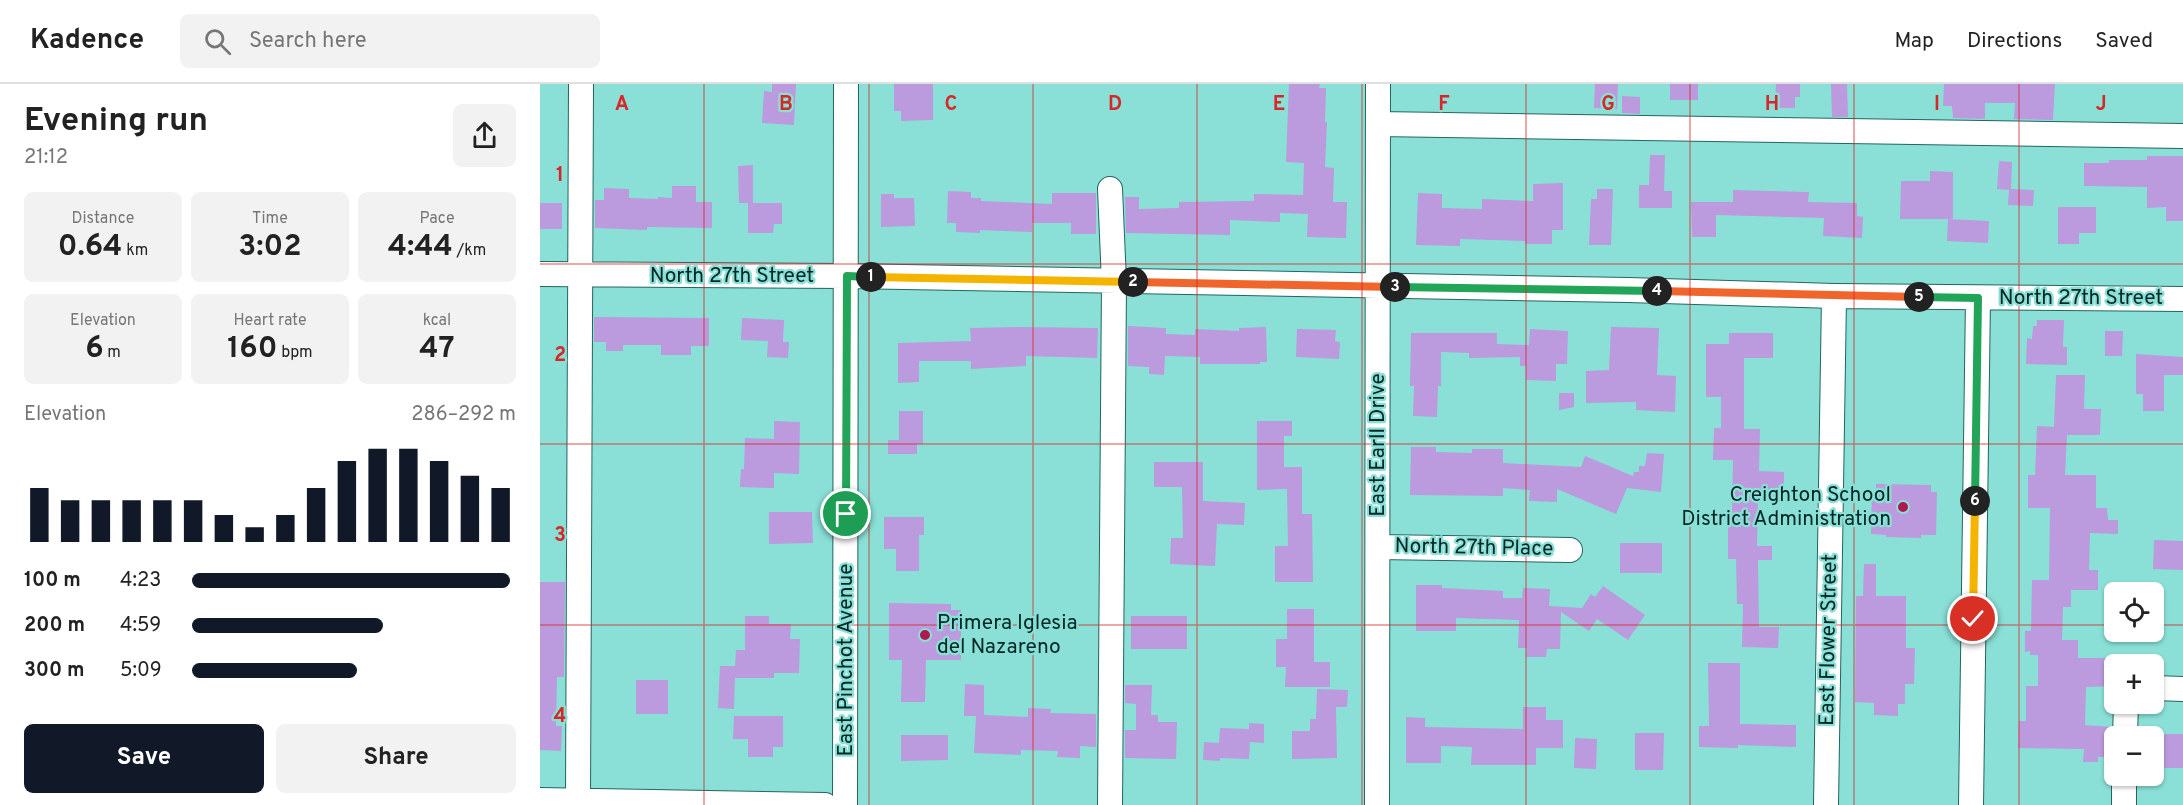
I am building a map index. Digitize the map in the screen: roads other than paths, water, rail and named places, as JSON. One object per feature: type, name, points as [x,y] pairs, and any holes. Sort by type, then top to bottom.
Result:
[{"type":"street","points":[[578,800],[581,84]]},
{"type":"street","name":"East Pinchot Avenue","points":[[845,805],[846,84]]},
{"type":"street","name":"East Earll Drive","points":[[1377,805],[1378,84]]},
{"type":"street","points":[[1378,124],[2183,136]]},
{"type":"street","points":[[1110,189],[1113,282],[1110,805]]},
{"type":"street","name":"North 27th Street","points":[[540,274],[847,276],[1628,290],[1834,296],[2183,299]]},
{"type":"street","name":"East Flower Street","points":[[1826,805],[1834,296]]},
{"type":"street","points":[[1971,805],[1978,298]]},
{"type":"street","name":"North 27th Place","points":[[1378,547],[1570,550]]},
{"type":"street","points":[[2164,688],[2183,689]]},
{"type":"street","points":[[2124,786],[2124,805]]},
{"type":"street","points":[[540,800],[825,805]]},
{"type":"place","name":"Creighton School District Administration","points":[[1903,507]]},
{"type":"place","name":"Primera Iglesia del Nazareno","points":[[925,635]]}]
